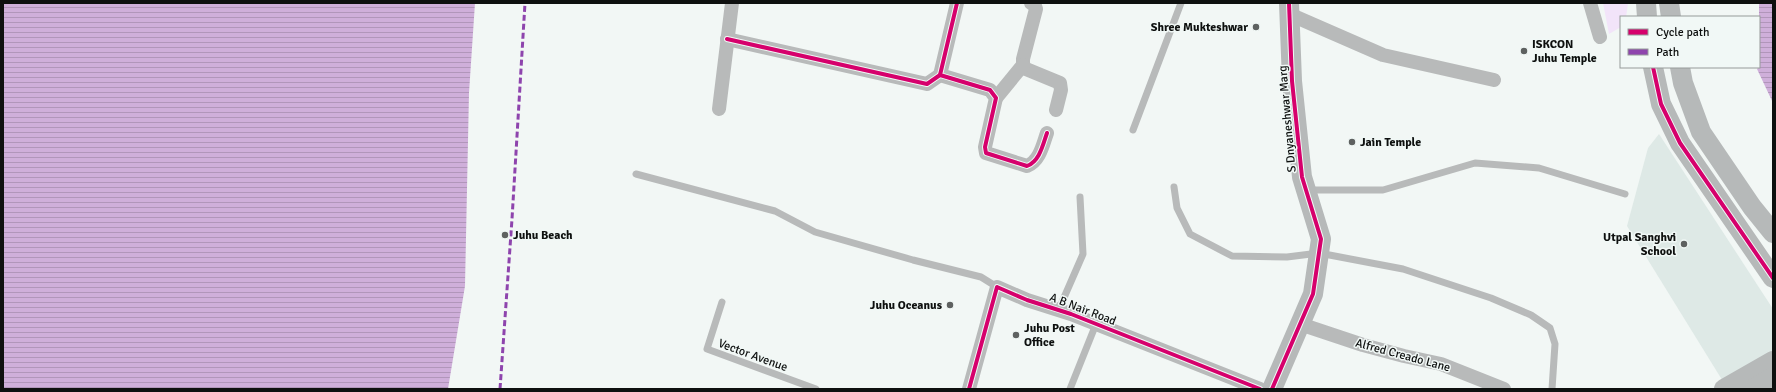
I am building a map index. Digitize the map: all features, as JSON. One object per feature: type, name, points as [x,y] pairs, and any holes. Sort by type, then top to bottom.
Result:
[{"type":"street","points":[[719,109],[732,3]]},
{"type":"street","points":[[727,39],[927,84],[940,75],[957,3]]},
{"type":"street","points":[[1031,3],[1036,9],[1023,59],[1023,65],[996,98],[985,148],[986,153],[1028,166],[1038,157],[1047,133]]},
{"type":"street","points":[[1590,3],[1600,37]]},
{"type":"street","points":[[1646,3],[1647,16]]},
{"type":"street","points":[[1669,3],[1671,16]]},
{"type":"street","points":[[1289,9],[1383,55],[1453,69],[1494,80]]},
{"type":"street","name":"S Dnyaneshwar Marg","points":[[1272,389],[1313,294],[1321,239],[1302,177],[1292,81],[1289,9]]},
{"type":"street","points":[[1023,65],[1026,69],[1060,83],[1062,86],[1056,110]]},
{"type":"street","points":[[1653,68],[1661,104],[1680,143],[1773,278]]},
{"type":"street","points":[[1680,68],[1683,83],[1701,132],[1752,207],[1773,233]]},
{"type":"street","points":[[940,75],[990,90],[996,98]]},
{"type":"street","points":[[969,389],[997,287]]},
{"type":"street","name":"A B Nair Road","points":[[997,287],[1028,300],[1060,310],[1260,389]]},
{"type":"street","name":"Alfred Creado Lane","points":[[1300,324],[1363,345],[1441,364],[1504,389]]},
{"type":"street","points":[[1724,389],[1773,361]]},
{"type":"street","points":[[1753,389],[1773,377]]},
{"type":"lane","points":[[1133,130],[1181,3]]},
{"type":"lane","points":[[1306,190],[1383,190],[1475,163],[1539,168],[1625,194]]},
{"type":"lane","points":[[636,174],[775,211],[815,232],[913,260],[981,277],[997,287]]},
{"type":"lane","points":[[1174,187],[1177,208],[1190,234],[1232,256],[1287,257],[1319,253],[1403,269],[1491,298],[1531,316],[1550,328],[1555,344],[1552,389]]},
{"type":"lane","points":[[1060,310],[1083,254],[1080,197]]},
{"type":"lane","name":"Vector Avenue","points":[[722,302],[708,349],[816,389]]},
{"type":"lane","points":[[1070,389],[1096,324]]},
{"type":"shaded area","points":[[3,3],[475,3],[469,93],[465,286],[448,389],[3,389]]},
{"type":"shaded area","points":[[1603,3],[1628,3],[1626,16],[1620,16],[1620,28],[1609,34]]},
{"type":"shaded area","points":[[1759,3],[1773,3],[1773,103],[1757,69],[1760,68]]},
{"type":"shaded area","name":"Utpal Sanghvi School","points":[[1659,134],[1773,309],[1773,349],[1763,363],[1724,383],[1627,226],[1648,148]]},
{"type":"marked path","points":[[500,389],[525,3]]},
{"type":"cycle path","points":[[957,3],[940,75],[990,90],[996,98],[985,147],[986,153],[1027,166],[1031,164],[1038,156],[1047,133]]},
{"type":"cycle path","points":[[1272,389],[1313,294],[1321,239],[1302,177],[1292,81],[1289,3]]},
{"type":"cycle path","points":[[727,39],[927,84],[940,75]]},
{"type":"cycle path","points":[[1653,68],[1661,104],[1680,143],[1773,278]]},
{"type":"cycle path","points":[[969,389],[997,287],[1027,300],[1071,314],[1260,389]]},
{"type":"place","name":"Shree Mukteshwar","points":[[1256,27]]},
{"type":"place","name":"ISKCON Juhu Temple","points":[[1524,51]]},
{"type":"place","name":"Jain Temple","points":[[1352,142]]},
{"type":"place","name":"Juhu Beach","points":[[505,235]]},
{"type":"place","name":"Utpal Sanghvi School","points":[[1684,244]]},
{"type":"place","name":"Juhu Oceanus","points":[[950,305]]},
{"type":"place","name":"Juhu Post Office","points":[[1016,335]]}]
